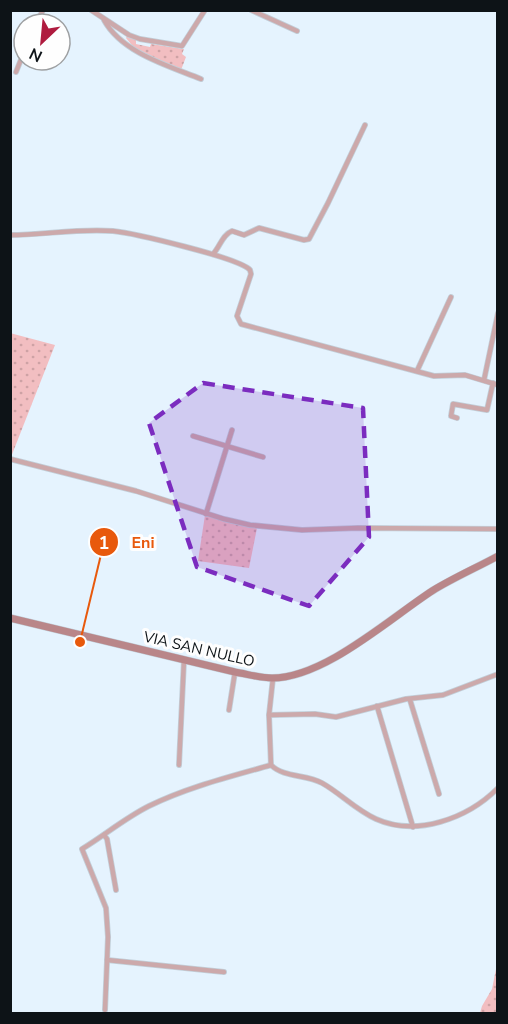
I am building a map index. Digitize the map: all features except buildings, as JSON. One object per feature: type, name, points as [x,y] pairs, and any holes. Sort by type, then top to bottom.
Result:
[{"type":"street","points":[[91,10],[123,32],[140,39],[182,46],[206,10]]},
{"type":"street","points":[[251,10],[297,31]]},
{"type":"street","points":[[103,18],[108,27],[139,54],[201,79]]},
{"type":"street","points":[[213,254],[227,233],[232,231],[244,235],[259,228],[304,240],[309,239],[364,125]]},
{"type":"street","points":[[10,235],[113,231],[213,254],[243,264],[251,274],[237,316],[241,324],[434,376],[465,375],[495,384],[487,410],[453,404],[451,416],[457,418]]},
{"type":"street","points":[[417,371],[451,297]]},
{"type":"street","points":[[484,380],[498,313]]},
{"type":"street","points":[[206,514],[232,430]]},
{"type":"street","points":[[193,436],[264,457]]},
{"type":"street","points":[[10,459],[136,491],[206,514],[250,525],[285,529],[498,529]]},
{"type":"street","name":"VIA SAN NULLO","points":[[10,618],[235,672],[273,678],[300,672],[323,663],[354,645],[433,590],[498,556]]},
{"type":"street","points":[[179,765],[184,660]]},
{"type":"street","points":[[229,710],[235,672]]},
{"type":"street","points":[[269,715],[315,714],[336,717],[377,706],[443,695],[498,674]]},
{"type":"street","points":[[273,678],[269,715],[271,765],[276,770],[322,783],[375,819],[413,827],[453,818],[483,801],[498,788]]},
{"type":"street","points":[[410,700],[439,794]]},
{"type":"street","points":[[377,706],[413,827]]},
{"type":"street","points":[[105,1010],[107,920],[104,901],[82,849],[130,816],[196,785],[271,765]]},
{"type":"street","points":[[104,835],[107,839],[116,890]]},
{"type":"street","points":[[107,960],[224,972]]},
{"type":"highlighted area","points":[[203,383],[363,408],[369,537],[309,606],[197,567],[149,423]]},
{"type":"shaded area","points":[[127,36],[136,40],[136,44],[184,49],[182,54],[186,57],[181,70],[135,49],[126,38]]},
{"type":"shaded area","points":[[10,333],[55,345],[11,457],[10,457]]},
{"type":"shaded area","points":[[205,515],[257,528],[249,568],[198,561]]},
{"type":"shaded area","points":[[497,964],[497,1013],[480,1013],[492,989]]},
{"type":"place","name":"Eni","points":[[80,642]]}]
